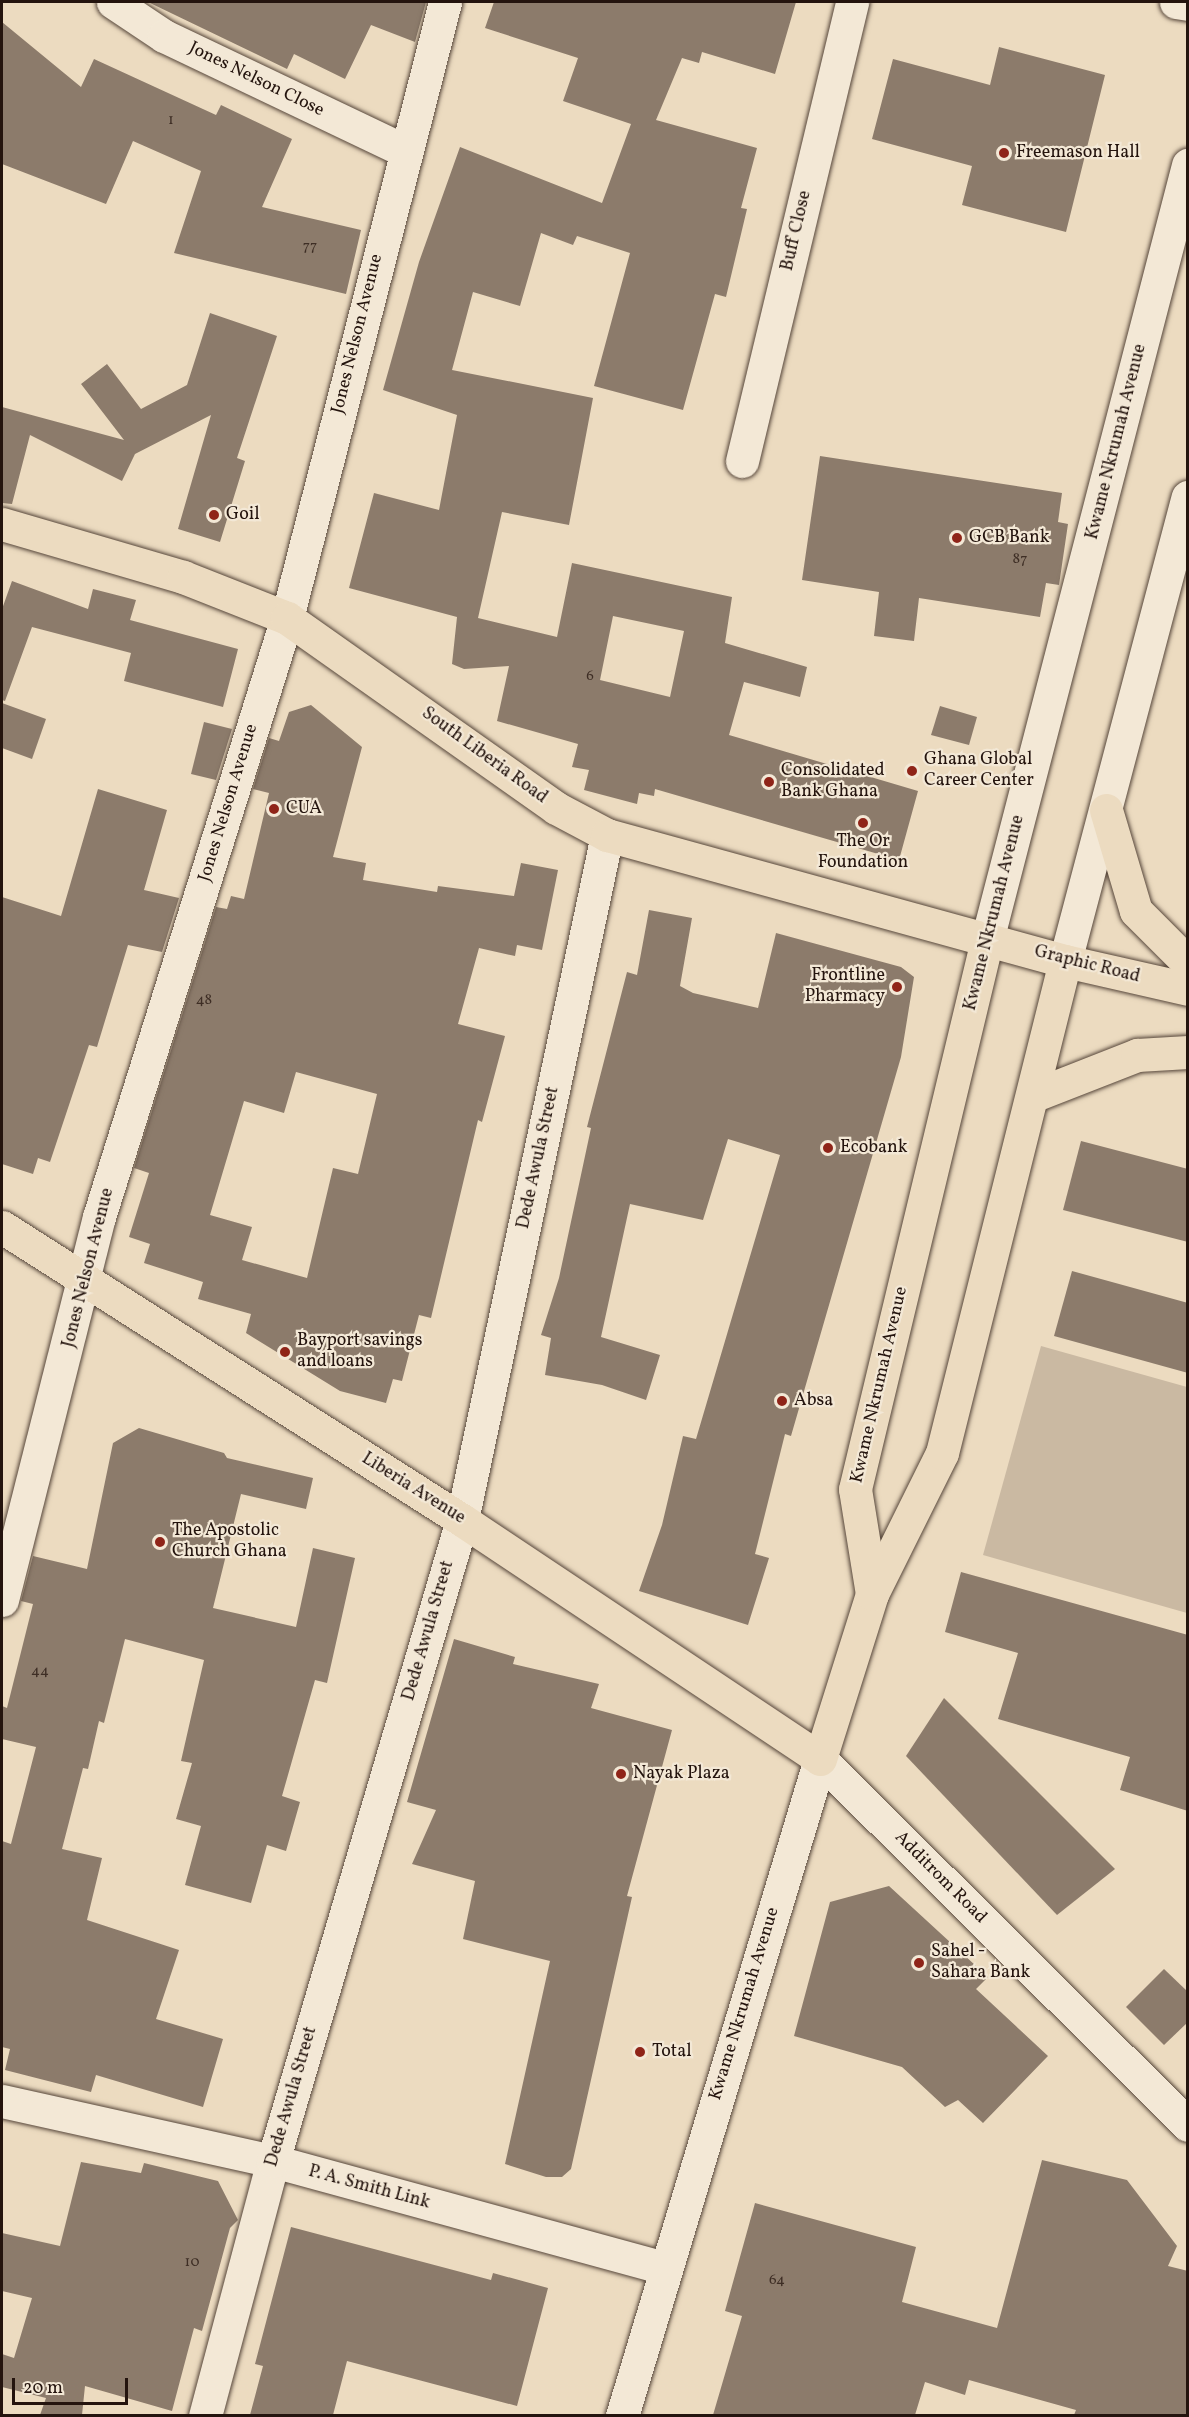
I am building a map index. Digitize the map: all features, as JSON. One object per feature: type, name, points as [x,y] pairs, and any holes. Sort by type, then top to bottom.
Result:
[{"type":"main road","name":"South Liberia Road","points":[[2,524],[183,577],[287,618],[556,808],[607,835],[987,940]]},
{"type":"main road","points":[[1106,810],[1136,911],[1188,963]]},
{"type":"main road","name":"Graphic Road","points":[[987,940],[1065,961],[1188,989]]},
{"type":"main road","name":"Kwame Nkrumah Avenue","points":[[872,1594],[855,1489],[987,940]]},
{"type":"main road","name":"Kwame Nkrumah Avenue","points":[[820,1759],[872,1594],[942,1453],[1035,1095],[1065,961]]},
{"type":"main road","points":[[1035,1095],[1137,1055],[1188,1052]]},
{"type":"main road","name":"Liberia Avenue","points":[[2,1227],[462,1520],[820,1759]]},
{"type":"street","name":"Jones Nelson Close","points":[[113,2],[164,36],[403,150]]},
{"type":"street","name":"Jones Nelson Avenue","points":[[2,1600],[86,1281],[99,1217],[287,618],[403,150],[445,2]]},
{"type":"street","name":"Buff Close","points":[[742,461],[852,2]]},
{"type":"street","points":[[1176,2],[1188,4]]},
{"type":"street","name":"Kwame Nkrumah Avenue","points":[[987,940],[1188,165]]},
{"type":"street","name":"Kwame Nkrumah Avenue","points":[[1065,961],[1188,497]]},
{"type":"street","name":"Dede Awula Street","points":[[206,2415],[273,2161],[462,1520],[607,835]]},
{"type":"street","name":"Kwame Nkrumah Avenue","points":[[622,2415],[663,2268],[820,1759]]},
{"type":"street","name":"Additrom Road","points":[[820,1759],[1188,2125]]},
{"type":"street","name":"P. A. Smith Link","points":[[2,2101],[273,2161],[663,2268]]},
{"type":"shaded area","points":[[1041,1346],[1187,1387],[1187,1613],[983,1555]]},
{"type":"building","points":[[148,2],[426,2],[415,42],[371,25],[345,79],[294,54],[287,69]]},
{"type":"building","points":[[494,2],[796,2],[775,74],[702,52],[699,63],[682,58],[656,120],[757,148],[741,208],[747,209],[726,297],[715,294],[683,410],[594,386],[630,253],[577,236],[573,245],[541,233],[520,306],[473,292],[452,370],[593,398],[569,525],[502,512],[478,618],[557,637],[572,563],[732,597],[725,643],[807,667],[800,697],[744,682],[729,735],[918,791],[899,860],[655,789],[654,796],[639,793],[637,804],[584,790],[589,770],[572,767],[578,744],[497,721],[509,666],[464,669],[452,664],[457,617],[349,588],[374,493],[439,510],[457,415],[383,390],[419,262],[460,147],[602,203],[631,124],[563,101],[578,58],[485,28]],"holes":[[[613,616],[684,631],[670,697],[600,680]]]},
{"type":"building","points":[[2,22],[81,87],[94,59],[216,115],[221,105],[292,139],[262,207],[361,230],[346,294],[174,253],[201,171],[133,141],[106,204],[2,164]]},
{"type":"building","name":"Freemason Hall","points":[[999,47],[1105,75],[1066,232],[962,205],[972,166],[872,139],[893,59],[990,85]]},
{"type":"building","points":[[210,313],[277,336],[237,458],[245,461],[220,542],[178,529],[211,415],[135,454],[122,481],[30,435],[12,504],[2,503],[2,407],[124,440],[81,384],[107,364],[141,409],[187,385]]},
{"type":"building","points":[[820,456],[1062,493],[1058,522],[1068,524],[1059,585],[1046,583],[1040,617],[919,598],[914,641],[874,636],[879,592],[802,580]]},
{"type":"building","points":[[12,581],[88,609],[93,589],[136,600],[130,620],[238,649],[223,707],[124,681],[131,653],[32,627],[5,701],[2,700],[2,609]]},
{"type":"building","points":[[2,703],[46,719],[32,759],[2,748]]},
{"type":"building","points":[[311,705],[362,747],[333,857],[366,863],[363,880],[437,892],[438,886],[514,896],[521,863],[558,870],[542,950],[517,945],[515,956],[479,948],[458,1024],[505,1036],[482,1122],[478,1120],[431,1318],[419,1315],[402,1381],[393,1379],[386,1403],[340,1391],[246,1333],[251,1314],[198,1299],[203,1282],[144,1263],[150,1244],[129,1237],[149,1173],[134,1168],[216,907],[227,909],[231,896],[244,899],[269,793],[253,789],[269,738],[279,741],[289,712]],"holes":[[[296,1072],[377,1094],[358,1174],[333,1168],[307,1278],[242,1260],[252,1227],[210,1215],[244,1101],[284,1113]]]},
{"type":"building","points":[[940,706],[977,717],[969,745],[931,735]]},
{"type":"building","points":[[204,722],[232,729],[216,780],[191,774]]},
{"type":"building","points":[[98,789],[167,810],[144,890],[179,898],[162,952],[128,945],[97,1047],[89,1045],[50,1162],[38,1158],[33,1174],[2,1164],[2,897],[61,916]]},
{"type":"building","points":[[649,910],[692,918],[680,986],[693,993],[758,1008],[776,933],[901,967],[914,977],[901,1057],[791,1436],[785,1434],[755,1554],[769,1558],[748,1625],[639,1591],[662,1525],[683,1436],[696,1439],[780,1155],[728,1139],[703,1220],[630,1204],[601,1337],[660,1355],[646,1400],[602,1385],[545,1375],[551,1338],[541,1335],[559,1278],[591,1128],[587,1127],[627,972],[637,975]]},
{"type":"building","points":[[1081,1141],[1188,1169],[1188,1242],[1063,1210]]},
{"type":"building","points":[[1072,1271],[1188,1303],[1188,1373],[1054,1336]]},
{"type":"building","points":[[139,1428],[224,1453],[227,1458],[313,1478],[306,1509],[241,1494],[213,1608],[296,1627],[313,1548],[355,1558],[327,1683],[315,1680],[282,1796],[300,1802],[286,1851],[267,1845],[251,1903],[185,1885],[201,1826],[176,1819],[192,1763],[181,1761],[204,1660],[125,1639],[104,1723],[99,1721],[88,1769],[83,1768],[62,1849],[102,1858],[87,1920],[179,1950],[156,2019],[223,2039],[203,2107],[96,2075],[91,2092],[5,2070],[10,2049],[2,2047],[2,1841],[11,1844],[36,1747],[2,1739],[2,1706],[7,1708],[33,1604],[21,1601],[33,1556],[87,1569],[113,1443]]},
{"type":"building","points":[[961,1572],[1188,1635],[1188,1811],[1120,1790],[1130,1757],[998,1719],[1018,1653],[945,1632]]},
{"type":"building","points":[[454,1639],[515,1657],[513,1664],[599,1684],[591,1708],[672,1730],[627,1896],[632,1897],[571,2169],[562,2177],[546,2177],[505,2164],[550,1961],[463,1939],[475,1881],[412,1864],[436,1810],[407,1802]]},
{"type":"building","points":[[944,1698],[1115,1869],[1057,1915],[906,1756]]},
{"type":"building","points":[[889,1886],[988,1977],[976,1989],[1048,2056],[983,2123],[958,2100],[945,2107],[902,2067],[794,2036],[830,1902]]},
{"type":"building","points":[[1164,1969],[1188,1992],[1188,2022],[1164,2045],[1126,2007]]},
{"type":"building","points":[[1042,2160],[1127,2180],[1177,2246],[1168,2266],[1188,2271],[1188,2415],[1074,2415],[1076,2410],[969,2380],[965,2395],[925,2382],[915,2415],[713,2415],[742,2316],[725,2311],[755,2203],[916,2247],[902,2302],[997,2328]]},
{"type":"building","points":[[81,2162],[141,2173],[144,2163],[218,2181],[238,2220],[230,2228],[202,2331],[194,2328],[172,2411],[85,2386],[82,2415],[40,2415],[46,2398],[2,2387],[2,2354],[14,2358],[32,2298],[2,2291],[2,2233],[60,2246]]},
{"type":"building","points":[[291,2227],[491,2280],[493,2273],[548,2288],[517,2406],[347,2361],[333,2415],[250,2415],[263,2366],[255,2364]]},
{"type":"place","name":"Freemason Hall","points":[[1004,153]]},
{"type":"place","name":"Goil","points":[[214,515]]},
{"type":"place","name":"GCB Bank","points":[[957,538]]},
{"type":"place","name":"Ghana Global Career Center","points":[[912,771]]},
{"type":"place","name":"Consolidated Bank Ghana","points":[[769,782]]},
{"type":"place","name":"CUA","points":[[274,809]]},
{"type":"place","name":"The Or Foundation","points":[[863,823]]},
{"type":"place","name":"Frontline Pharmacy","points":[[897,987]]},
{"type":"place","name":"Ecobank","points":[[828,1148]]},
{"type":"place","name":"Bayport savings and loans","points":[[285,1352]]},
{"type":"place","name":"Absa","points":[[782,1401]]},
{"type":"place","name":"The Apostolic Church Ghana","points":[[160,1542]]},
{"type":"place","name":"Nayak Plaza","points":[[621,1774]]},
{"type":"place","name":"Sahel - Sahara Bank","points":[[919,1963]]},
{"type":"place","name":"Total","points":[[640,2052]]}]
